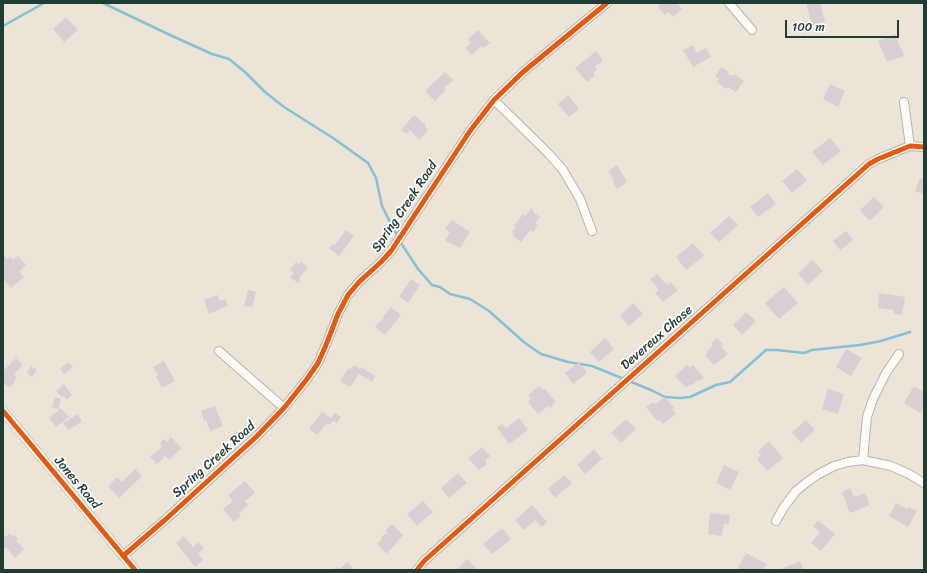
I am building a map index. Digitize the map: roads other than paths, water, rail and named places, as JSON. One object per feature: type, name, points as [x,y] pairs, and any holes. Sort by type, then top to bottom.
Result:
[{"type":"street","name":"Spring Creek Road","points":[[123,556],[256,437],[284,408],[318,363],[338,314],[348,295],[359,282],[391,251],[470,131],[494,100],[523,72],[607,3]]},
{"type":"street","points":[[729,3],[752,30]]},
{"type":"street","points":[[494,100],[548,153],[563,170],[580,199],[592,231]]},
{"type":"street","points":[[904,102],[910,146]]},
{"type":"street","name":"Devereux Chase","points":[[417,570],[424,561],[869,164],[910,146],[924,147]]},
{"type":"street","points":[[219,351],[284,408]]},
{"type":"street","points":[[863,460],[867,416],[873,399],[886,373],[899,354]]},
{"type":"street","name":"Jones Road","points":[[3,410],[134,570]]},
{"type":"street","points":[[776,522],[784,507],[796,491],[816,475],[834,466],[863,460],[891,466],[924,483]]},
{"type":"waterway","points":[[3,26],[44,3]]},
{"type":"waterway","points":[[103,3],[212,54],[229,59],[284,107],[333,138],[368,163],[376,178],[382,206],[393,228],[418,269],[432,285],[440,287],[450,294],[470,299],[489,311],[525,343],[541,354],[568,362],[592,366],[665,397],[680,398],[690,397],[716,385],[730,382],[766,350],[804,353],[812,350],[860,345],[881,341],[910,332]]}]
